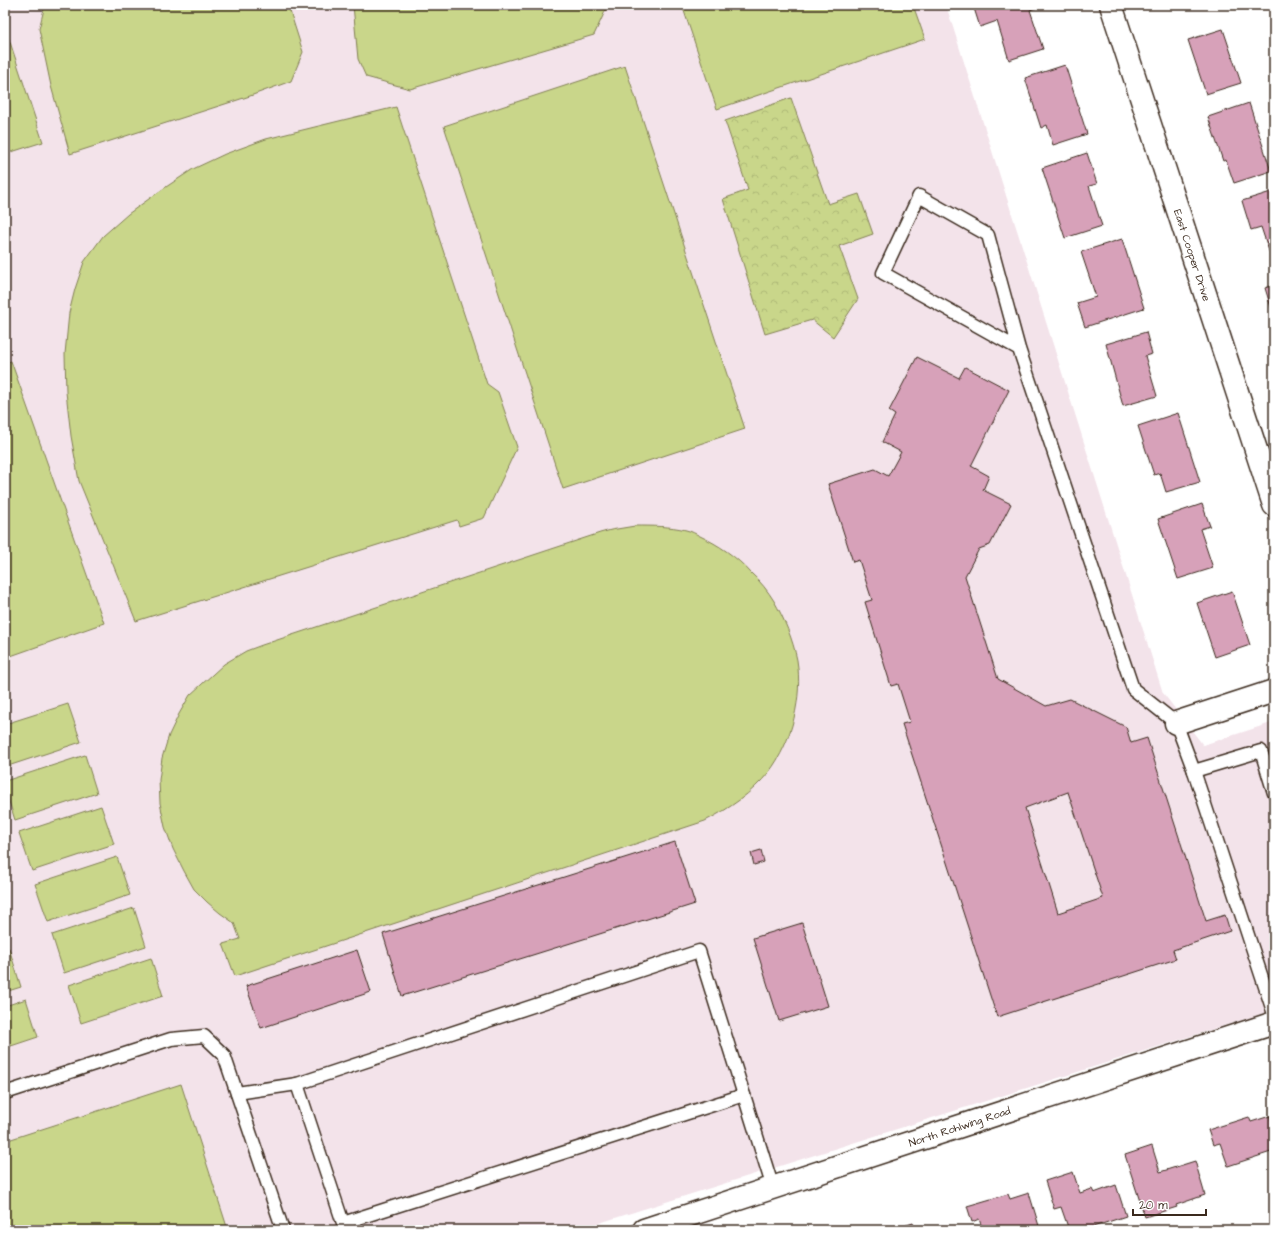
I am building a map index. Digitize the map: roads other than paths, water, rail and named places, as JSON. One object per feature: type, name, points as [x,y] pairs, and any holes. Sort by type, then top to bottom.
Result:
[{"type":"street","name":"East Cooper Drive","points":[[1111,5],[1274,506]]},
{"type":"street","points":[[1176,723],[1274,691]]},
{"type":"street","name":"North Rohlwing Road","points":[[644,1230],[1274,1023]]},
{"type":"lane","points":[[1020,349],[883,273],[919,196],[988,235],[1020,349],[1133,689],[1176,723],[1194,771],[1274,1014]]},
{"type":"lane","points":[[1194,771],[1261,751],[1274,793]]},
{"type":"lane","points":[[237,1093],[297,1084],[699,951],[773,1188]]},
{"type":"lane","points":[[5,1093],[171,1039],[204,1036],[224,1055],[283,1230]]},
{"type":"lane","points":[[297,1084],[343,1223],[744,1095]]}]
